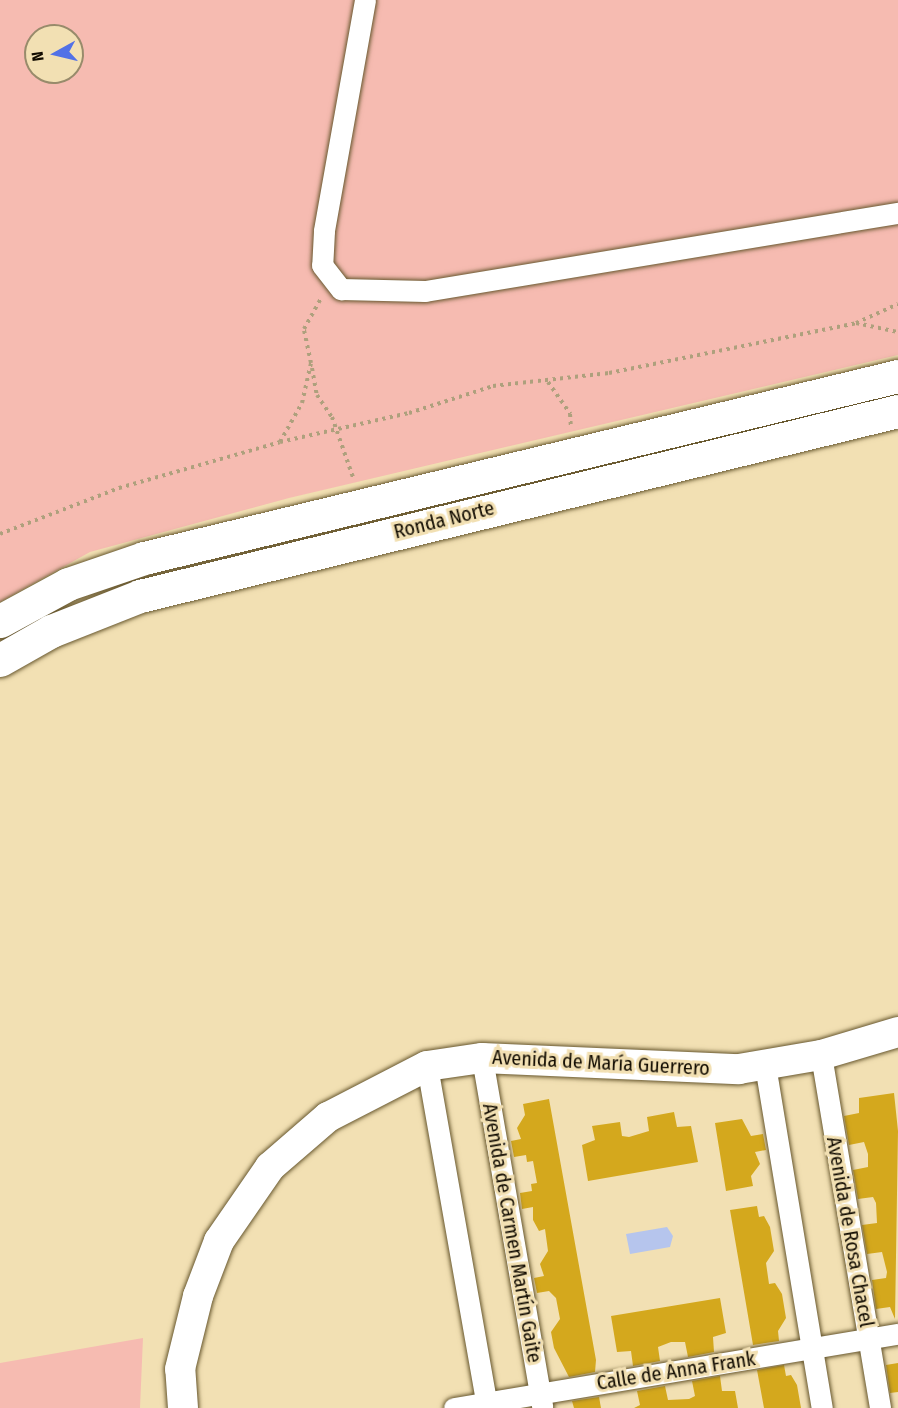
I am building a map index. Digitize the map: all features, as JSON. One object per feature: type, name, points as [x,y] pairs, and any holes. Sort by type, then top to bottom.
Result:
[{"type":"main road","name":"Ronda Norte","points":[[0,621],[68,584],[144,558],[898,376]]},
{"type":"main road","name":"Ronda Norte","points":[[0,660],[51,631],[140,596],[898,411]]},
{"type":"street","points":[[365,0],[324,231],[322,265],[341,289],[425,291],[898,213]]},
{"type":"street","name":"Avenida de María Guerrero","points":[[183,1408],[180,1370],[198,1296],[241,1202],[270,1167],[328,1117],[427,1066],[482,1058],[683,1070],[765,1065],[821,1055],[898,1032]]},
{"type":"street","name":"Avenida de Rosa Chacel","points":[[821,1055],[880,1408]]},
{"type":"street","name":"Avenida de Carmen Martín Gaite","points":[[482,1058],[541,1401]]},
{"type":"street","points":[[765,1065],[822,1408]]},
{"type":"street","points":[[427,1066],[486,1405]]},
{"type":"street","name":"Calle de Anna Frank","points":[[454,1408],[541,1401],[812,1348],[898,1334]]},
{"type":"path","points":[[341,289],[316,300],[304,328],[317,395],[336,429],[359,489]]},
{"type":"path","points":[[0,534],[118,488],[280,442],[493,386],[548,382],[856,322],[898,304]]},
{"type":"path","points":[[856,322],[898,332]]},
{"type":"path","points":[[280,442],[302,403],[311,363]]},
{"type":"path","points":[[548,382],[570,414],[571,432]]},
{"type":"shaded area","points":[[0,0],[898,0],[898,355],[289,498],[90,552],[0,602]]},
{"type":"shaded area","points":[[143,1338],[140,1408],[0,1408],[0,1363]]},
{"type":"water","points":[[667,1227],[673,1236],[670,1247],[630,1254],[626,1234]]},
{"type":"building","points":[[894,1093],[898,1131],[895,1319],[890,1307],[876,1309],[872,1280],[886,1278],[887,1272],[882,1252],[867,1254],[862,1225],[877,1223],[876,1203],[873,1197],[858,1199],[853,1170],[868,1167],[868,1154],[864,1142],[849,1145],[844,1116],[859,1113],[859,1098]]},
{"type":"building","points":[[549,1099],[596,1360],[595,1372],[569,1377],[554,1348],[551,1332],[560,1319],[556,1298],[549,1291],[537,1293],[534,1278],[544,1276],[540,1264],[548,1251],[545,1229],[539,1231],[533,1220],[533,1207],[522,1209],[520,1193],[532,1191],[531,1184],[537,1183],[533,1161],[527,1162],[526,1155],[514,1157],[511,1141],[521,1139],[517,1128],[525,1115],[523,1104]]},
{"type":"building","points":[[674,1112],[677,1127],[691,1126],[698,1162],[588,1181],[582,1145],[595,1140],[592,1126],[620,1122],[622,1136],[629,1137],[649,1131],[647,1117]]},
{"type":"building","points":[[742,1119],[751,1136],[763,1134],[766,1150],[755,1152],[760,1164],[751,1176],[753,1186],[726,1191],[715,1123]]},
{"type":"building","points":[[757,1206],[759,1217],[764,1216],[770,1227],[774,1251],[766,1263],[769,1284],[775,1283],[782,1294],[786,1318],[778,1331],[779,1341],[753,1345],[730,1210]]},
{"type":"building","points":[[720,1298],[726,1333],[713,1337],[714,1352],[688,1357],[685,1342],[671,1342],[658,1347],[660,1361],[633,1366],[631,1351],[617,1352],[611,1316]]},
{"type":"building","points":[[898,1363],[898,1392],[890,1393],[886,1365]]},
{"type":"building","points":[[784,1365],[786,1376],[791,1375],[797,1385],[801,1408],[764,1408],[757,1370]]},
{"type":"building","points":[[720,1376],[722,1391],[735,1391],[738,1408],[634,1408],[640,1405],[637,1391],[665,1386],[668,1400],[689,1399],[695,1396],[692,1381]]},
{"type":"building","points":[[599,1397],[601,1408],[574,1408],[572,1401]]}]
